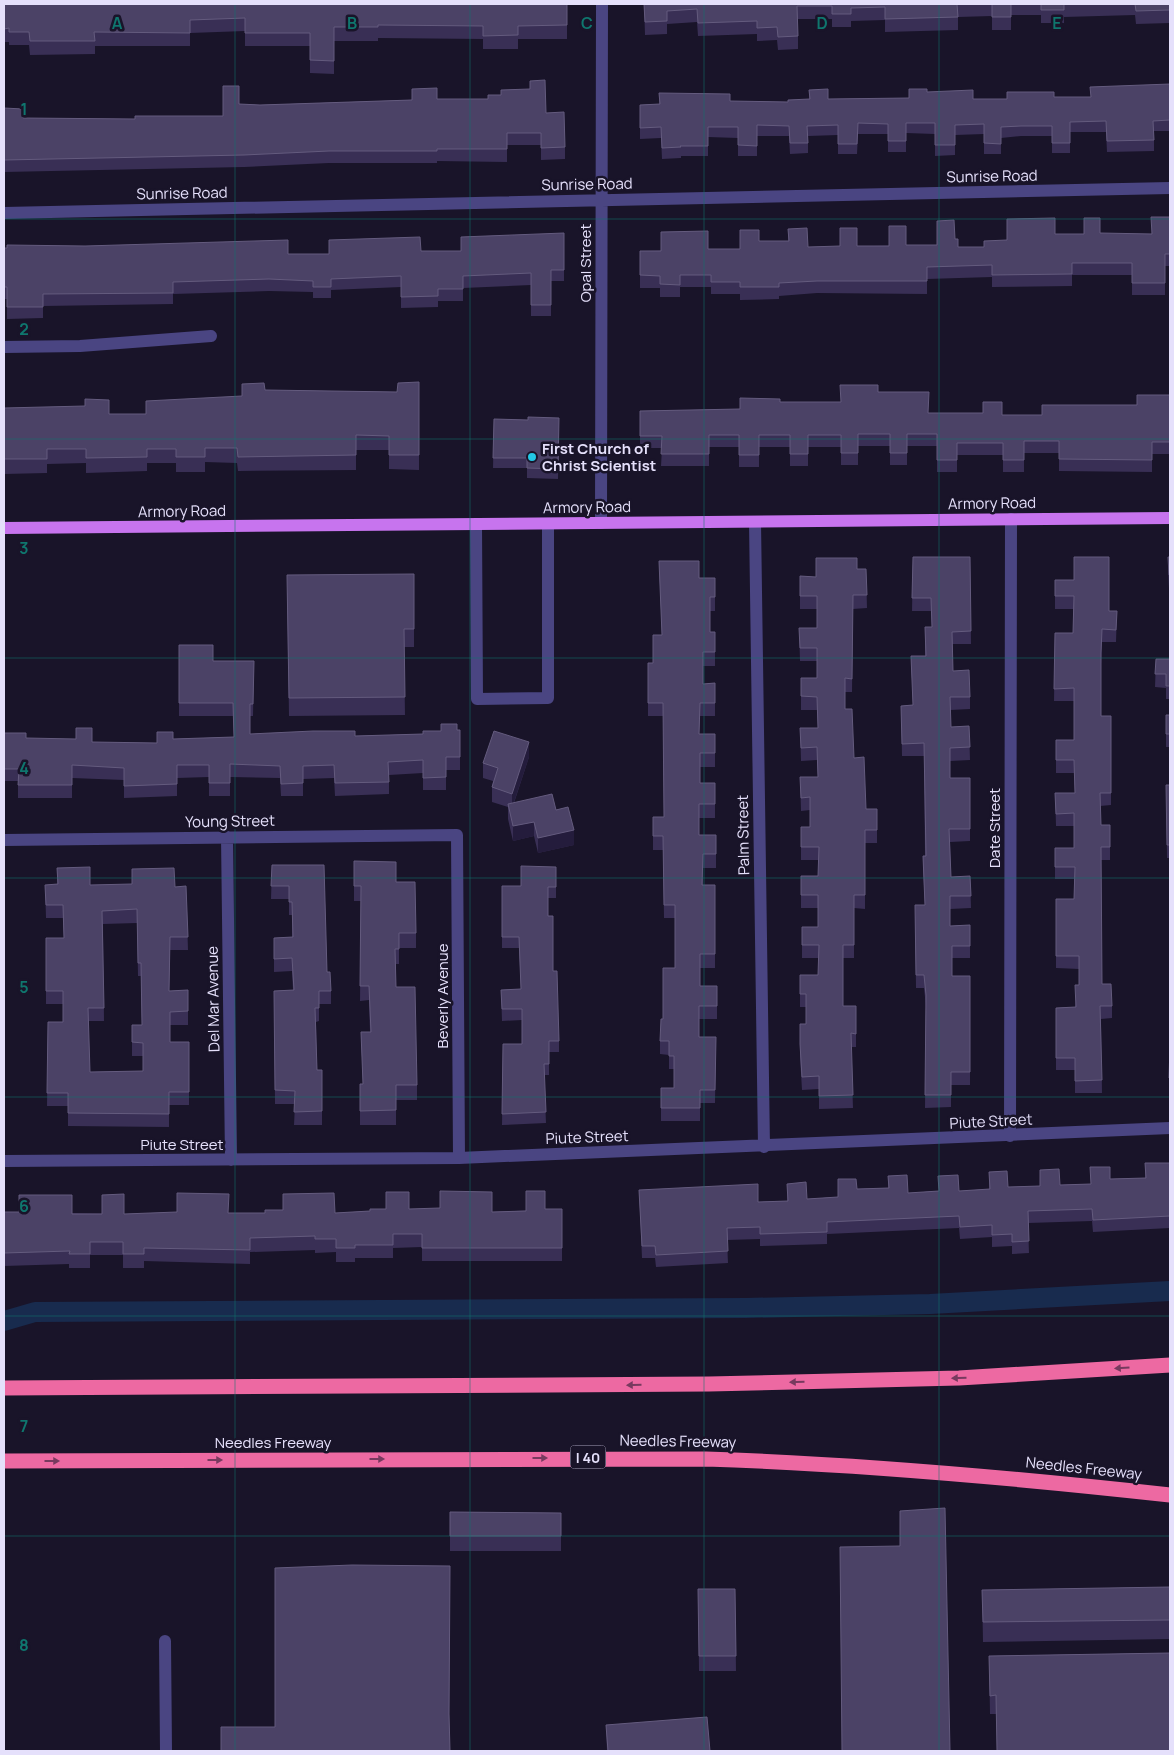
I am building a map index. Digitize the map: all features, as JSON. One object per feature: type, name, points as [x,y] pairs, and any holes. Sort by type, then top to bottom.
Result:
[{"type":"highway","points":[[4,1388],[719,1384],[958,1378],[1170,1365]]},
{"type":"highway","name":"Needles Freeway","points":[[4,1461],[598,1457],[716,1459],[813,1462],[920,1470],[1170,1495]]},
{"type":"main road","name":"Armory Road","points":[[4,528],[1170,518]]},
{"type":"street","name":"Opal Street","points":[[601,523],[602,4]]},
{"type":"street","name":"Sunrise Road","points":[[4,213],[1170,188]]},
{"type":"street","points":[[4,347],[80,346],[211,336]]},
{"type":"street","name":"Date Street","points":[[1010,1136],[1011,520]]},
{"type":"street","name":"Palm Street","points":[[755,522],[764,1147]]},
{"type":"street","points":[[476,524],[477,699],[548,698],[548,524]]},
{"type":"street","name":"Young Street","points":[[4,840],[458,835]]},
{"type":"street","name":"Beverly Avenue","points":[[458,835],[459,1158]]},
{"type":"street","name":"Del Mar Avenue","points":[[227,837],[231,1160]]},
{"type":"street","name":"Piute Street","points":[[4,1161],[459,1158],[764,1147],[1170,1128]]},
{"type":"street","points":[[165,1641],[166,1751]]},
{"type":"building","points":[[4,4],[567,4],[567,25],[518,26],[518,35],[483,36],[483,26],[378,25],[378,27],[334,27],[334,61],[310,60],[310,33],[245,33],[245,18],[190,20],[190,33],[94,32],[95,41],[30,41],[29,32],[9,32],[9,28],[4,29]]},
{"type":"building","points":[[644,4],[957,4],[958,17],[885,19],[885,7],[851,8],[851,14],[832,14],[832,6],[797,6],[798,36],[778,37],[777,27],[757,28],[757,21],[698,23],[697,9],[667,11],[667,21],[645,22]]},
{"type":"building","points":[[992,4],[1011,4],[1011,17],[992,17]]},
{"type":"building","points":[[1041,4],[1064,4],[1064,10],[1041,10]]},
{"type":"building","points":[[1135,4],[1170,4],[1170,10],[1136,11]]},
{"type":"building","points":[[545,80],[546,113],[564,112],[565,147],[541,148],[541,133],[507,133],[507,149],[329,151],[244,155],[4,160],[4,108],[23,109],[23,118],[135,119],[135,116],[223,116],[223,86],[239,86],[239,104],[260,105],[412,100],[412,89],[437,88],[437,99],[488,99],[488,95],[501,95],[501,90],[530,89],[530,81]]},
{"type":"building","points":[[1170,84],[1170,120],[1153,121],[1154,140],[1107,141],[1106,121],[1070,122],[1070,143],[1052,143],[1052,126],[1001,127],[1001,144],[984,143],[984,124],[955,125],[955,145],[935,145],[935,123],[906,123],[906,141],[888,141],[888,124],[858,123],[857,144],[838,144],[838,125],[807,126],[808,143],[790,143],[789,126],[757,125],[757,146],[738,145],[738,127],[708,127],[708,146],[662,148],[661,127],[640,128],[640,105],[660,104],[659,93],[730,94],[730,101],[788,102],[788,100],[810,99],[809,90],[828,89],[828,99],[909,98],[909,89],[927,89],[927,92],[973,90],[973,99],[1007,99],[1007,92],[1054,92],[1054,97],[1091,97],[1090,87]]},
{"type":"building","points":[[1151,217],[1170,217],[1170,254],[1165,254],[1165,283],[1132,283],[1132,263],[1072,263],[1072,274],[992,275],[992,265],[927,267],[927,281],[817,281],[779,283],[779,287],[740,287],[740,282],[711,282],[711,275],[680,275],[680,285],[660,284],[660,276],[640,275],[640,251],[661,251],[661,232],[708,231],[708,249],[740,249],[740,230],[759,230],[759,241],[789,241],[788,229],[807,228],[808,247],[840,246],[840,228],[857,228],[857,246],[889,246],[889,226],[906,226],[906,245],[937,245],[937,221],[954,220],[955,239],[958,239],[958,247],[984,247],[984,241],[1007,240],[1007,219],[1055,218],[1055,234],[1084,234],[1084,218],[1100,218],[1100,233],[1152,234]]},
{"type":"building","points":[[564,233],[564,270],[551,270],[551,305],[531,305],[531,273],[463,276],[463,289],[438,289],[438,296],[401,297],[401,276],[331,279],[331,287],[313,287],[313,281],[269,279],[173,282],[173,293],[43,294],[43,307],[7,307],[7,287],[4,287],[4,248],[7,248],[7,245],[85,246],[288,240],[288,254],[329,254],[329,240],[420,237],[421,251],[461,251],[461,237]]},
{"type":"building","points":[[419,382],[419,455],[389,455],[389,436],[356,435],[356,455],[238,457],[237,448],[205,448],[205,457],[176,457],[176,449],[147,449],[147,457],[86,458],[86,449],[47,449],[47,459],[4,459],[4,408],[85,406],[85,399],[109,400],[109,414],[146,414],[146,401],[242,396],[242,384],[264,383],[265,390],[397,392],[398,383]]},
{"type":"building","points":[[840,385],[878,385],[878,392],[929,392],[928,413],[983,413],[983,402],[1002,402],[1002,415],[1042,415],[1042,405],[1137,405],[1137,395],[1170,395],[1170,442],[1152,442],[1152,460],[1059,459],[1059,441],[1024,441],[1024,460],[1003,460],[1003,443],[957,443],[957,460],[937,460],[937,434],[907,434],[907,453],[890,453],[890,434],[858,434],[858,453],[841,453],[841,435],[808,435],[808,454],[790,454],[790,435],[759,435],[759,455],[739,455],[739,435],[709,435],[709,454],[661,454],[662,436],[640,436],[640,411],[740,409],[740,398],[780,399],[780,402],[841,402]]},
{"type":"building","points":[[528,417],[559,418],[558,469],[527,468],[527,458],[493,458],[494,419],[528,420]]},
{"type":"building","points":[[913,557],[970,557],[971,631],[952,632],[953,671],[969,670],[970,697],[950,697],[951,727],[969,726],[970,747],[950,748],[950,778],[970,778],[970,829],[949,829],[951,877],[970,876],[971,896],[950,896],[950,926],[970,925],[970,946],[952,946],[952,976],[970,976],[970,1072],[951,1072],[951,1095],[925,1095],[926,995],[924,975],[916,975],[915,905],[925,905],[923,856],[926,856],[924,743],[902,744],[901,706],[913,705],[911,656],[926,656],[925,627],[932,627],[931,598],[912,598]]},
{"type":"building","points":[[1074,557],[1109,557],[1109,611],[1117,611],[1116,630],[1102,629],[1101,653],[1101,716],[1111,716],[1111,793],[1100,793],[1101,825],[1110,825],[1110,847],[1101,847],[1102,984],[1111,984],[1112,1006],[1100,1006],[1102,1080],[1075,1081],[1075,1058],[1056,1058],[1056,1008],[1076,1007],[1075,985],[1079,985],[1079,956],[1056,956],[1056,899],[1074,899],[1075,867],[1055,867],[1055,848],[1074,848],[1074,813],[1056,814],[1055,793],[1075,793],[1074,760],[1056,760],[1056,740],[1074,740],[1074,688],[1054,689],[1055,633],[1073,633],[1074,596],[1055,596],[1055,580],[1074,580]]},
{"type":"building","points":[[1168,557],[1170,557],[1170,575],[1169,575]]},
{"type":"building","points":[[816,558],[857,558],[857,569],[866,569],[867,595],[853,595],[852,679],[845,678],[845,709],[852,709],[854,758],[864,757],[866,809],[877,809],[877,830],[865,830],[865,895],[854,895],[854,945],[843,945],[843,1006],[856,1006],[856,1034],[851,1033],[853,1095],[819,1096],[819,1076],[802,1077],[800,1024],[806,1024],[806,994],[800,994],[800,975],[818,975],[819,945],[802,945],[802,927],[818,927],[818,895],[801,895],[801,876],[818,876],[819,847],[801,847],[801,827],[810,827],[810,797],[801,798],[800,777],[818,777],[817,747],[801,748],[800,728],[818,728],[817,697],[801,696],[801,678],[817,678],[817,648],[800,648],[799,628],[817,628],[817,596],[800,596],[800,576],[816,577]]},
{"type":"building","points":[[659,561],[699,561],[699,578],[715,578],[715,597],[710,597],[710,632],[715,632],[715,652],[703,652],[703,684],[715,683],[715,703],[700,703],[699,734],[715,734],[715,753],[700,753],[700,783],[715,783],[715,804],[699,804],[699,835],[716,835],[716,854],[703,854],[702,885],[715,885],[715,954],[700,954],[700,986],[717,986],[717,1006],[699,1006],[699,1037],[716,1037],[715,1090],[700,1090],[700,1108],[661,1108],[661,1088],[674,1088],[674,1056],[669,1056],[669,1041],[660,1041],[661,1019],[663,1019],[663,968],[675,968],[675,905],[664,905],[663,836],[653,836],[653,817],[664,817],[663,703],[648,703],[648,663],[653,663],[653,635],[662,635]]},
{"type":"building","points":[[414,574],[414,629],[404,629],[405,697],[289,698],[287,575]]},
{"type":"building","points":[[179,645],[213,645],[213,661],[254,661],[253,704],[250,704],[250,734],[355,731],[355,736],[423,734],[423,731],[441,731],[441,724],[457,724],[457,730],[460,730],[460,757],[446,757],[446,777],[423,778],[423,760],[388,762],[389,782],[335,783],[334,765],[303,766],[303,783],[281,784],[280,766],[230,764],[230,783],[209,783],[209,765],[177,765],[177,784],[124,786],[124,768],[72,765],[72,785],[18,785],[19,769],[4,769],[4,733],[26,733],[26,738],[76,739],[76,728],[92,728],[92,742],[157,743],[157,732],[173,732],[173,739],[234,737],[233,703],[179,703]]},
{"type":"building","points":[[1156,659],[1170,659],[1170,686],[1166,686],[1166,674],[1155,674]]},
{"type":"building","points":[[1166,715],[1170,715],[1170,734],[1166,734]]},
{"type":"building","points":[[494,731],[529,742],[512,794],[492,787],[498,768],[483,763]]},
{"type":"building","points":[[1166,785],[1170,785],[1170,845],[1167,845]]},
{"type":"building","points":[[552,794],[556,810],[568,807],[574,830],[538,838],[534,822],[513,826],[508,804]]},
{"type":"building","points":[[354,861],[396,862],[396,882],[415,882],[416,933],[399,933],[399,949],[395,949],[396,987],[415,987],[417,1085],[396,1085],[396,1110],[360,1111],[360,1084],[363,1084],[361,1032],[371,1032],[369,986],[360,986],[361,886],[354,886]]},
{"type":"building","points":[[272,865],[324,865],[327,972],[330,972],[331,991],[319,991],[319,1008],[315,1008],[317,1070],[322,1070],[322,1111],[294,1112],[295,1091],[275,1090],[274,991],[294,990],[292,958],[274,959],[274,938],[293,937],[292,902],[289,902],[289,886],[271,886]]},
{"type":"building","points":[[521,866],[556,867],[556,887],[548,887],[548,916],[553,916],[553,971],[557,971],[559,1041],[549,1041],[549,1064],[544,1064],[546,1112],[502,1114],[503,1044],[522,1044],[522,1009],[502,1009],[501,990],[521,989],[519,937],[502,937],[502,886],[521,886]]},
{"type":"building","points":[[90,867],[90,885],[132,884],[132,869],[174,868],[175,887],[186,886],[188,937],[170,937],[169,991],[188,990],[188,1011],[170,1012],[170,1042],[189,1042],[189,1092],[169,1092],[169,1114],[68,1113],[68,1093],[47,1093],[48,1022],[63,1022],[63,991],[46,991],[46,938],[64,938],[63,905],[46,905],[45,885],[58,884],[57,868]],"holes":[[[137,909],[138,963],[141,963],[142,1025],[132,1025],[132,1042],[143,1043],[143,1071],[90,1072],[88,1008],[104,1008],[102,911]]]},
{"type":"building","points":[[1170,1046],[1170,1078],[1169,1078]]},
{"type":"building","points":[[1145,1163],[1170,1163],[1170,1216],[1093,1220],[1092,1209],[1028,1211],[1029,1241],[1012,1242],[1012,1234],[992,1235],[992,1225],[960,1227],[959,1216],[827,1222],[827,1232],[760,1234],[760,1227],[727,1228],[728,1251],[656,1255],[655,1246],[642,1246],[639,1190],[758,1184],[758,1202],[788,1201],[787,1184],[806,1182],[807,1199],[838,1197],[838,1179],[856,1179],[857,1189],[889,1188],[888,1176],[907,1175],[908,1193],[939,1191],[938,1176],[958,1175],[959,1191],[990,1189],[989,1172],[1007,1171],[1008,1187],[1040,1186],[1040,1170],[1059,1169],[1060,1185],[1091,1184],[1090,1167],[1110,1167],[1110,1179],[1146,1178]]},
{"type":"building","points":[[440,1191],[492,1192],[492,1212],[526,1211],[526,1191],[545,1191],[545,1209],[562,1209],[562,1248],[422,1248],[422,1234],[393,1234],[393,1245],[355,1245],[355,1248],[336,1248],[336,1239],[315,1239],[315,1236],[250,1238],[250,1250],[144,1248],[144,1254],[123,1254],[123,1242],[90,1242],[90,1254],[69,1254],[70,1251],[4,1253],[4,1212],[19,1212],[19,1195],[72,1195],[72,1214],[102,1214],[102,1195],[124,1194],[124,1214],[177,1212],[177,1193],[229,1194],[228,1213],[265,1213],[265,1210],[283,1210],[283,1194],[334,1193],[335,1213],[386,1209],[386,1192],[409,1192],[409,1209],[440,1208]]},
{"type":"building","points":[[945,1508],[950,1751],[842,1751],[840,1547],[900,1546],[900,1511]]},
{"type":"building","points":[[450,1512],[561,1513],[561,1536],[450,1536]]},
{"type":"building","points":[[352,1565],[450,1566],[450,1751],[221,1751],[221,1727],[275,1727],[275,1568]]},
{"type":"building","points":[[1170,1587],[1170,1620],[983,1622],[982,1590]]},
{"type":"building","points":[[698,1589],[735,1589],[736,1656],[699,1656]]},
{"type":"building","points":[[1170,1653],[1170,1751],[997,1751],[996,1695],[990,1696],[989,1656]]},
{"type":"building","points":[[707,1717],[710,1751],[608,1751],[606,1725]]},
{"type":"waterway","points":[[4,1321],[35,1312],[746,1308],[930,1304],[1170,1291]]},
{"type":"place","name":"First Church of Christ Scientist","points":[[532,457]]}]
